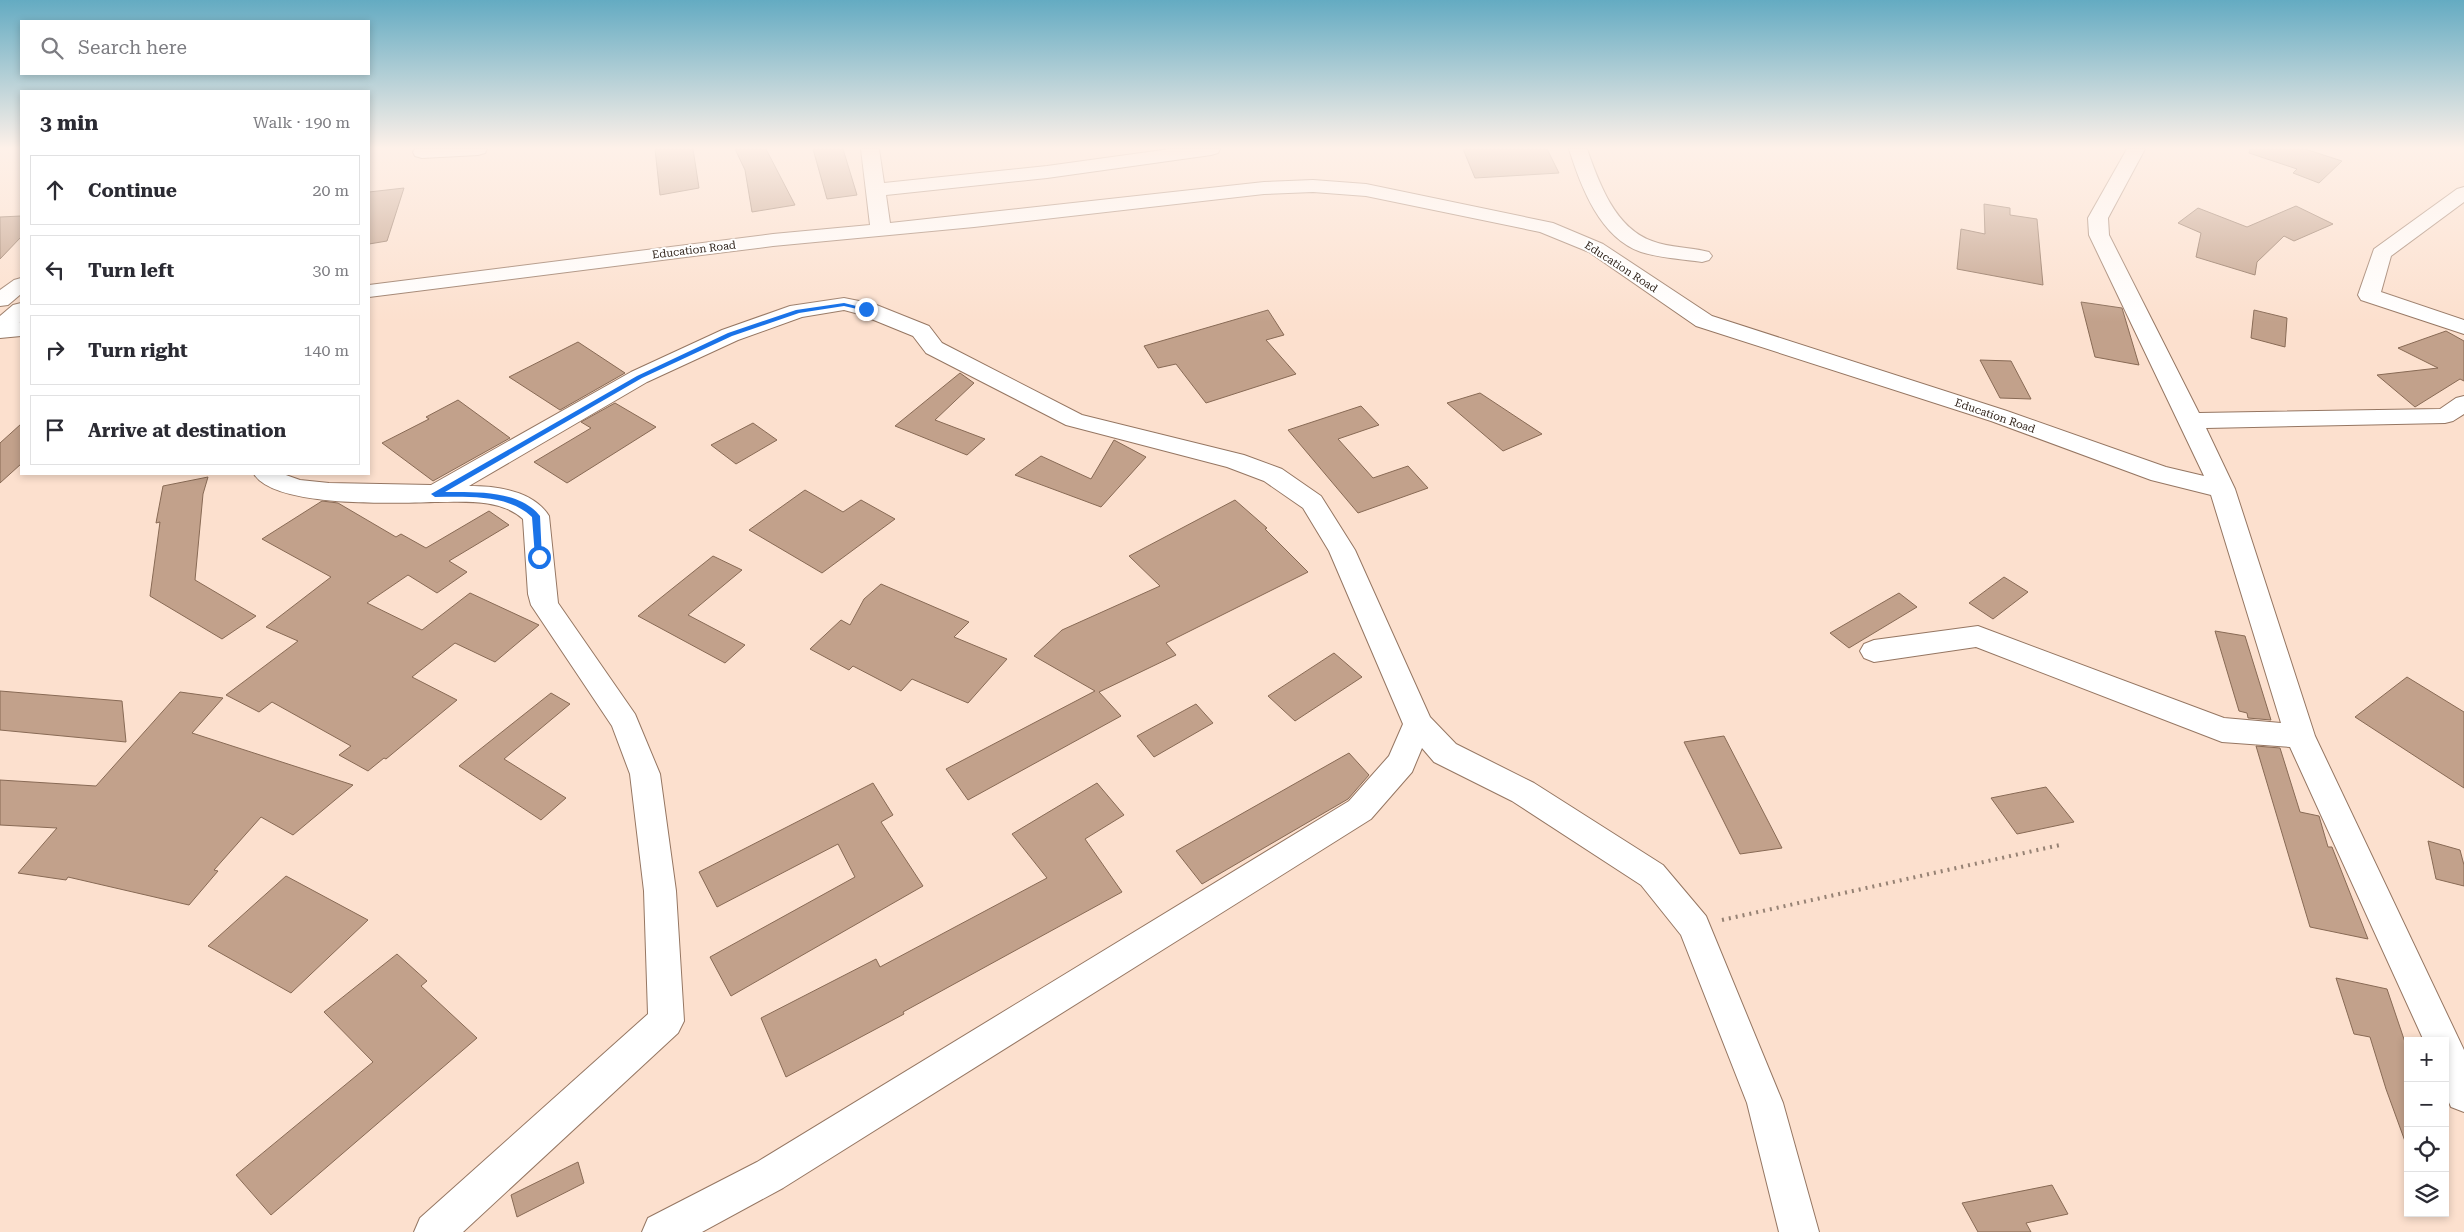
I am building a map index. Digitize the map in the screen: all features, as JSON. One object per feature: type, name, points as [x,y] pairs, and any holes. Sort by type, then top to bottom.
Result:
[{"type":"main road","points":[[879,206],[882,229]]},
{"type":"main road","name":"Education Road","points":[[370,291],[773,240],[1092,206]]},
{"type":"main road","name":"Education Road","points":[[1451,206],[1562,232],[1596,248],[1704,321],[1999,416],[2160,474],[2222,489]]},
{"type":"main road","points":[[1603,206],[1614,226],[1647,246],[1702,256]]},
{"type":"main road","points":[[2104,206],[2098,218],[2099,235],[2191,420],[2222,489],[2300,736],[2440,1037]]},
{"type":"main road","points":[[2445,206],[2381,253],[2368,295],[2464,327]]},
{"type":"main road","points":[[0,300],[20,285]]},
{"type":"main road","points":[[435,494],[640,377],[730,335],[798,311],[844,304],[866,309],[921,331],[934,348],[1074,420],[1235,461],[1273,475],[1312,502],[1342,550],[1418,724],[1444,753],[1523,792],[1652,874],[1694,926],[1765,1102],[1799,1232]]},
{"type":"main road","points":[[0,327],[20,311]]},
{"type":"main road","points":[[0,331],[20,329]]},
{"type":"main road","points":[[2191,420],[2445,416],[2464,403]]},
{"type":"main road","points":[[267,475],[279,483],[305,489],[386,495],[473,494],[515,501],[528,508],[536,516],[542,594],[545,605],[625,722],[645,774],[660,892],[666,1021],[434,1232]]},
{"type":"main road","points":[[1874,651],[1978,636],[2222,730],[2300,736]]},
{"type":"main road","points":[[662,1232],[770,1175],[1360,810],[1400,763],[1418,724]]},
{"type":"main road","points":[[2449,1047],[2464,1048]]},
{"type":"main road","points":[[2449,1057],[2464,1094]]},
{"type":"path","points":[[1694,926],[2060,845]]},
{"type":"building","points":[[370,206],[398,206],[387,241],[370,244]]},
{"type":"building","points":[[751,206],[786,206],[752,212]]},
{"type":"building","points":[[1984,206],[2010,208],[2010,215],[2037,219],[2043,285],[1957,269],[1961,229],[1985,234]]},
{"type":"building","points":[[2295,206],[2333,224],[2294,241],[2284,236],[2257,262],[2255,275],[2196,257],[2201,233],[2178,223],[2198,208],[2247,227]]},
{"type":"building","points":[[20,216],[20,238],[0,259],[0,217]]},
{"type":"building","points":[[2081,302],[2122,308],[2139,365],[2095,357]]},
{"type":"building","points":[[1268,310],[1284,335],[1266,340],[1296,374],[1206,403],[1176,364],[1158,368],[1144,346]]},
{"type":"building","points":[[2254,310],[2287,318],[2285,347],[2251,338]]},
{"type":"building","points":[[2446,331],[2464,341],[2464,381],[2460,379],[2415,407],[2377,375],[2438,368],[2398,348]]},
{"type":"building","points":[[578,342],[625,373],[560,410],[509,377]]},
{"type":"building","points":[[1980,360],[2011,361],[2031,399],[2000,398]]},
{"type":"building","points":[[960,373],[974,383],[935,420],[985,439],[967,455],[895,426]]},
{"type":"building","points":[[1480,393],[1542,434],[1503,451],[1447,403]]},
{"type":"building","points":[[458,400],[510,438],[433,481],[382,443],[429,419],[426,417]]},
{"type":"building","points":[[615,403],[656,427],[567,483],[534,462],[591,428],[581,422]]},
{"type":"building","points":[[1361,406],[1379,425],[1338,439],[1373,478],[1408,466],[1428,488],[1358,513],[1288,430]]},
{"type":"building","points":[[753,423],[777,440],[736,464],[711,445]]},
{"type":"building","points":[[20,425],[20,465],[0,483],[0,443]]},
{"type":"building","points":[[1114,440],[1146,457],[1101,507],[1015,475],[1041,456],[1091,479]]},
{"type":"building","points":[[208,477],[203,494],[195,580],[256,616],[222,639],[150,596],[160,522],[156,523],[163,486]]},
{"type":"building","points":[[805,490],[843,512],[861,500],[895,519],[822,573],[749,530]]},
{"type":"building","points":[[1235,500],[1267,528],[1265,529],[1308,572],[1166,643],[1176,655],[1099,692],[1121,716],[968,800],[946,769],[1095,691],[1034,656],[1062,630],[1160,586],[1129,556]]},
{"type":"building","points":[[322,501],[338,503],[396,537],[401,534],[426,548],[489,511],[509,525],[449,561],[467,572],[437,593],[408,575],[367,603],[422,630],[470,593],[539,625],[495,662],[455,643],[412,677],[457,700],[386,759],[384,758],[368,771],[339,755],[351,746],[272,702],[259,712],[226,695],[298,641],[266,627],[331,577],[262,539]]},
{"type":"building","points":[[713,556],[742,570],[688,615],[745,645],[725,663],[638,616]]},
{"type":"building","points":[[2004,577],[2028,592],[1993,619],[1969,603]]},
{"type":"building","points":[[881,584],[969,622],[954,637],[1007,659],[968,703],[912,679],[901,691],[853,666],[849,670],[810,649],[841,620],[850,625],[864,599]]},
{"type":"building","points":[[1899,593],[1917,607],[1849,648],[1830,633]]},
{"type":"building","points":[[2215,631],[2245,636],[2271,720],[2248,718],[2247,713],[2239,711]]},
{"type":"building","points":[[1334,653],[1362,677],[1295,721],[1268,696]]},
{"type":"building","points":[[2407,677],[2464,712],[2464,788],[2355,717]]},
{"type":"building","points":[[0,691],[122,701],[126,742],[0,730]]},
{"type":"building","points":[[180,692],[223,698],[192,733],[353,785],[293,835],[261,817],[214,870],[218,871],[189,905],[68,877],[66,880],[18,873],[57,828],[0,825],[0,780],[96,786]]},
{"type":"building","points":[[551,693],[570,704],[504,759],[566,798],[541,820],[459,766]]},
{"type":"building","points":[[1196,704],[1213,723],[1154,757],[1137,736]]},
{"type":"building","points":[[1724,736],[1782,848],[1740,854],[1684,742]]},
{"type":"building","points":[[2256,746],[2280,748],[2300,812],[2319,816],[2328,847],[2332,847],[2368,939],[2310,927]]},
{"type":"building","points":[[1349,753],[1369,775],[1348,799],[1202,884],[1176,851]]},
{"type":"building","points":[[873,783],[893,815],[881,822],[923,886],[731,996],[710,957],[855,877],[838,844],[717,907],[699,872]]},
{"type":"building","points":[[1097,783],[1124,815],[1085,839],[1122,892],[903,1012],[904,1014],[786,1077],[761,1018],[876,959],[880,967],[1047,878],[1012,834]]},
{"type":"building","points":[[2046,787],[2074,822],[2017,834],[1991,798]]},
{"type":"building","points":[[2428,841],[2460,850],[2464,865],[2464,886],[2436,879]]},
{"type":"building","points":[[286,876],[368,920],[291,993],[208,946]]},
{"type":"building","points":[[397,954],[427,981],[421,986],[477,1038],[271,1215],[236,1175],[373,1062],[324,1012]]},
{"type":"building","points":[[2336,978],[2387,989],[2404,1039],[2404,1138],[2370,1037],[2354,1034]]},
{"type":"building","points":[[578,1162],[584,1183],[517,1217],[511,1195]]},
{"type":"building","points":[[2052,1185],[2068,1214],[2026,1223],[2031,1232],[1978,1232],[1962,1203]]},
{"type":"route","points":[[539,557],[536,516],[528,508],[515,501],[473,494],[435,494],[640,377],[730,335],[798,311],[844,304],[866,309]]}]
